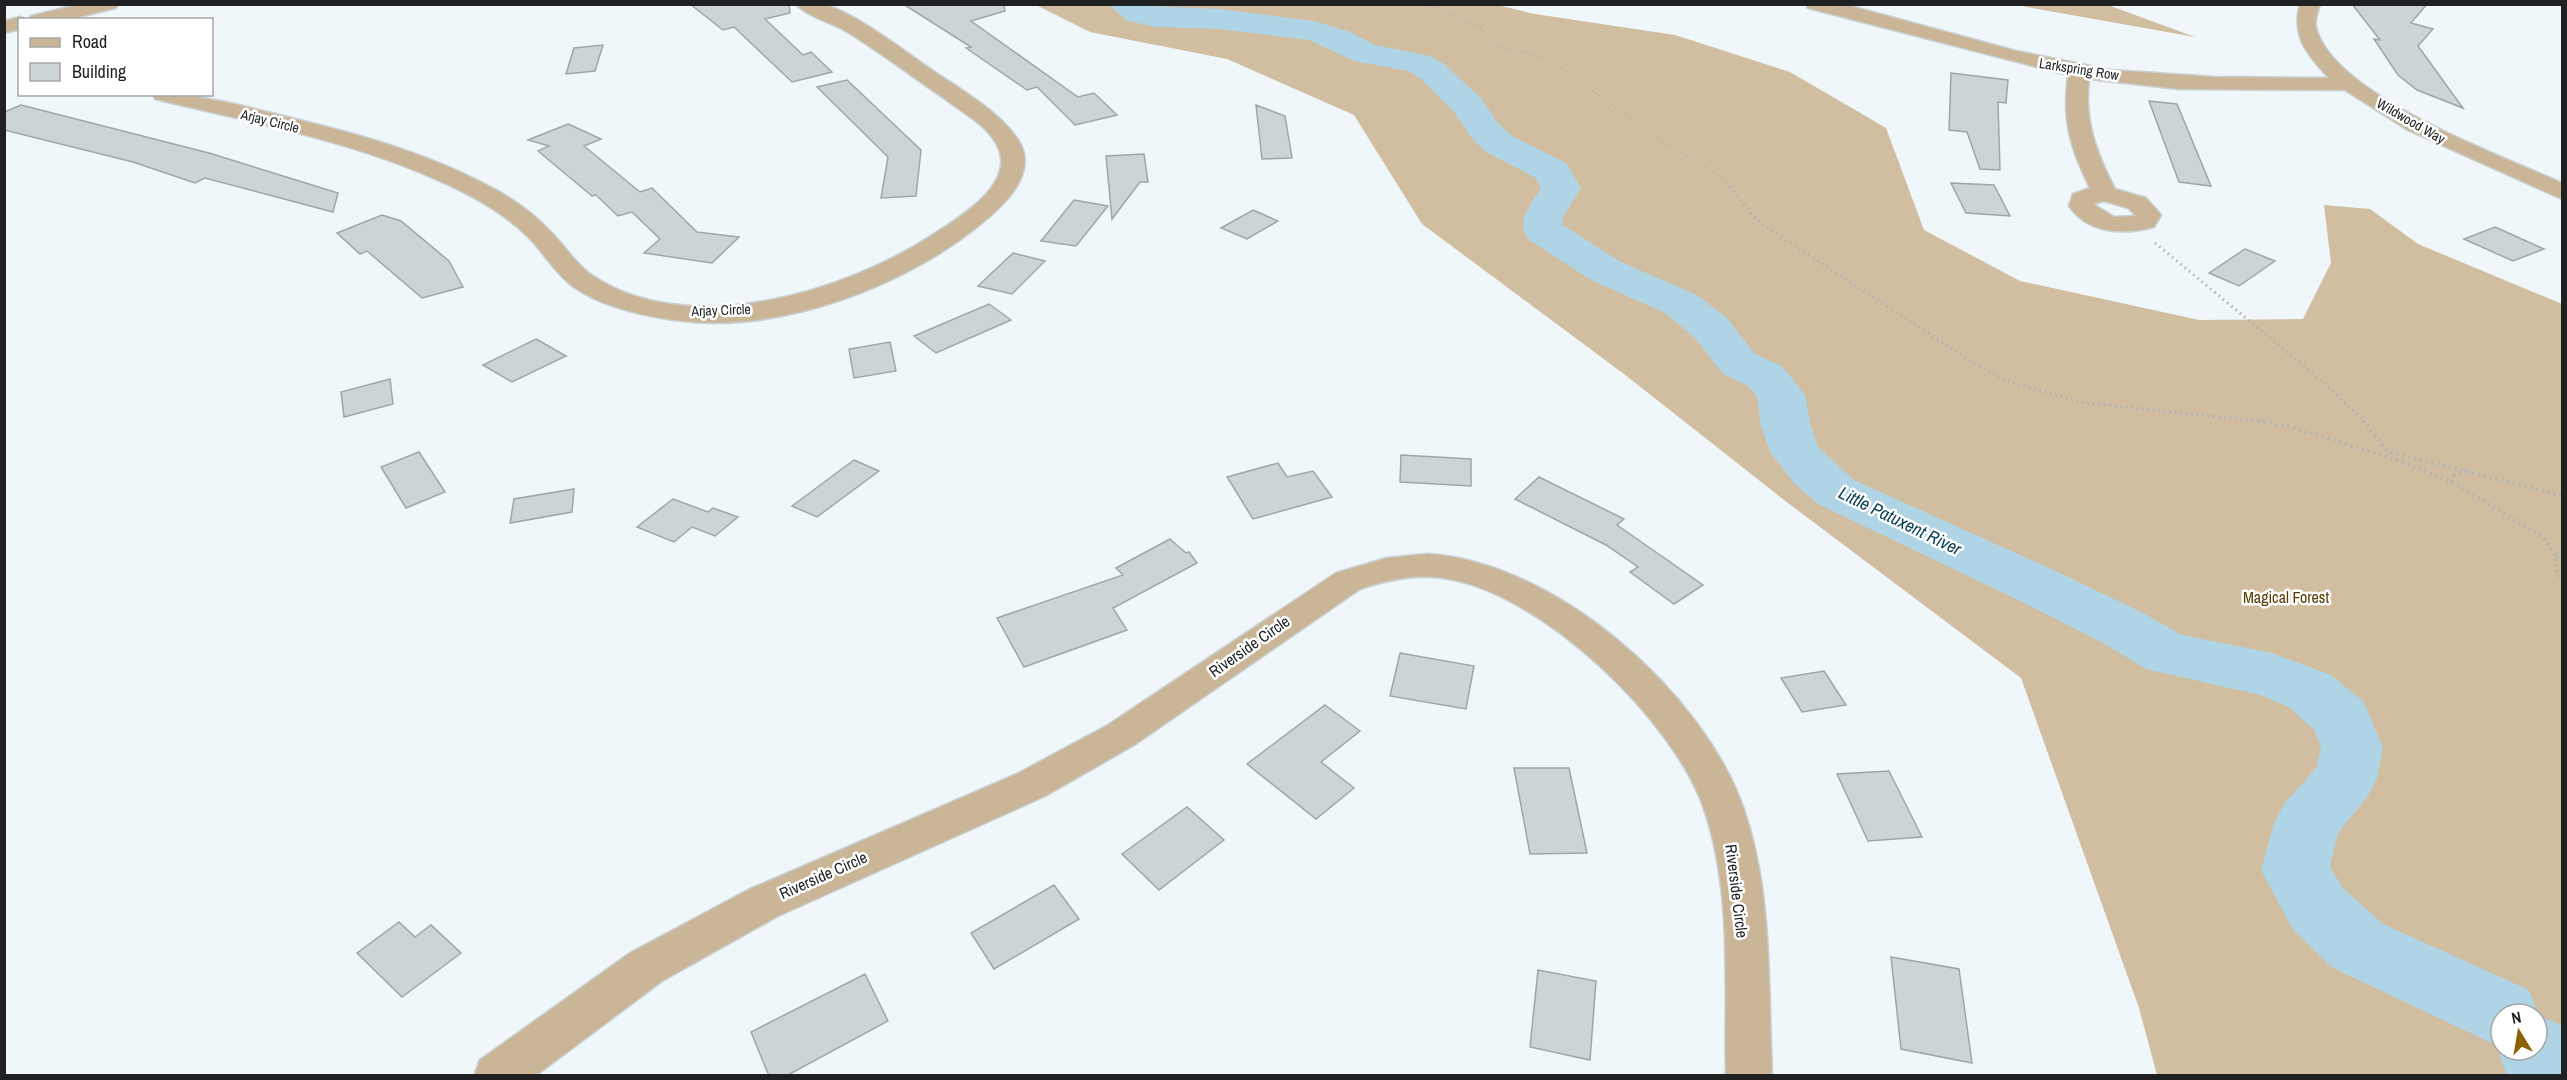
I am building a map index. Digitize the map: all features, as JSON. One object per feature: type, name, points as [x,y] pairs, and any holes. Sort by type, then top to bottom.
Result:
[{"type":"street","points":[[47,18],[109,4]]},
{"type":"street","name":"Arjay Circle","points":[[171,96],[354,143],[428,166],[471,186],[507,208],[535,229],[583,282],[629,304],[686,312],[761,309],[841,293],[889,273],[927,253],[998,198],[1012,168],[1009,143],[987,119],[865,33],[805,4]]},
{"type":"street","name":"Larkspring Row","points":[[1815,4],[1897,24],[1989,52],[2079,71],[2189,82],[2351,84]]},
{"type":"street","name":"Wildwood Way","points":[[2310,4],[2306,29],[2312,42],[2324,59],[2351,84],[2405,120],[2442,140],[2562,192]]},
{"type":"street","points":[[2079,71],[2074,104],[2075,124],[2081,144],[2105,194],[2090,195],[2082,199],[2081,206],[2088,214],[2100,220],[2134,225]]},
{"type":"street","name":"Riverside Circle","points":[[498,1076],[646,967],[763,903],[1031,785],[1121,735],[1348,581],[1379,570],[1414,565],[1453,568],[1486,576],[1522,593],[1571,625],[1626,669],[1665,709],[1698,752],[1723,808],[1737,865],[1743,927],[1749,1076]]},
{"type":"path","points":[[1421,5],[1445,11],[1481,29],[1495,46],[1540,56],[1560,67],[1660,140],[1722,177],[1754,217],[1771,230],[1874,299],[1930,332],[1977,366],[2007,381],[2079,402],[2260,421],[2295,428],[2394,459],[2452,482],[2544,538],[2556,556],[2555,568],[2562,579]]},
{"type":"path","points":[[2134,225],[2321,380],[2374,431],[2394,459]]},
{"type":"path","points":[[2391,452],[2562,496]]},
{"type":"path","points":[[2452,482],[2454,475],[2466,470]]},
{"type":"path","points":[[2556,556],[2562,553]]},
{"type":"green space","name":"Magical Forest","points":[[1036,5],[1497,5],[1535,14],[1675,35],[1790,72],[1886,128],[1924,230],[2020,281],[2199,320],[2303,319],[2331,263],[2324,205],[2370,209],[2418,244],[2562,304],[2562,1075],[2157,1075],[2139,1008],[2021,678],[1788,503],[1624,374],[1422,224],[1354,115],[1227,59],[1090,32]]},
{"type":"green space","points":[[2017,5],[2108,5],[2195,37],[2032,8]]},
{"type":"building","points":[[690,4],[789,4],[790,13],[765,19],[803,55],[811,52],[832,72],[792,82],[734,27],[723,30]]},
{"type":"building","points":[[903,4],[1004,4],[1005,11],[971,21],[1078,97],[1094,93],[1117,115],[1075,125],[1037,87],[1027,90],[966,48],[971,47]]},
{"type":"building","points":[[2352,4],[2427,4],[2411,23],[2433,29],[2418,46],[2463,108],[2417,90],[2398,75],[2374,39],[2380,40]]},
{"type":"building","points":[[603,45],[595,71],[566,74],[574,48]]},
{"type":"building","points":[[1951,73],[2008,80],[2006,103],[1998,102],[2000,170],[1980,169],[1967,132],[1949,130]]},
{"type":"building","points":[[847,80],[921,150],[916,196],[881,198],[888,157],[817,87]]},
{"type":"building","points":[[2149,101],[2177,104],[2211,186],[2179,182]]},
{"type":"building","points":[[21,105],[209,153],[338,193],[333,212],[205,178],[195,183],[133,162],[4,130],[4,112]]},
{"type":"building","points":[[1256,105],[1285,116],[1292,158],[1262,159]]},
{"type":"building","points":[[568,124],[601,139],[584,146],[640,192],[652,188],[697,232],[739,237],[712,263],[644,253],[660,239],[632,212],[618,216],[596,195],[592,196],[538,151],[549,146],[528,140]]},
{"type":"building","points":[[1144,154],[1148,182],[1140,182],[1112,219],[1106,156]]},
{"type":"building","points":[[1951,183],[1994,185],[2010,216],[1966,213]]},
{"type":"building","points":[[1074,200],[1108,206],[1076,246],[1041,241]]},
{"type":"building","points":[[1253,210],[1278,221],[1247,239],[1221,228]]},
{"type":"building","points":[[382,215],[401,221],[449,261],[463,287],[422,298],[367,251],[360,254],[337,233]]},
{"type":"building","points":[[2495,227],[2544,249],[2513,261],[2464,239]]},
{"type":"building","points":[[2245,249],[2275,261],[2239,286],[2209,273]]},
{"type":"building","points":[[1013,253],[1045,261],[1012,294],[978,286]]},
{"type":"building","points":[[989,304],[1011,320],[936,353],[914,336]]},
{"type":"building","points":[[536,339],[566,356],[512,382],[483,365]]},
{"type":"building","points":[[890,342],[896,371],[854,378],[849,349]]},
{"type":"building","points":[[390,379],[393,404],[344,417],[341,392]]},
{"type":"building","points":[[419,452],[445,492],[406,508],[381,467]]},
{"type":"building","points":[[1401,455],[1471,459],[1471,486],[1400,482]]},
{"type":"building","points":[[854,460],[879,471],[817,517],[792,506]]},
{"type":"building","points":[[1278,463],[1287,477],[1313,471],[1332,497],[1253,519],[1227,477]]},
{"type":"building","points":[[1539,477],[1624,519],[1617,525],[1703,585],[1674,604],[1630,572],[1638,567],[1606,545],[1515,499]]},
{"type":"building","points":[[574,489],[572,512],[510,523],[514,499]]},
{"type":"building","points":[[673,499],[708,512],[713,508],[738,517],[715,536],[692,527],[674,542],[637,527]]},
{"type":"building","points":[[1170,539],[1186,553],[1189,552],[1197,563],[1113,608],[1127,630],[1024,667],[997,618],[1123,575],[1116,568]]},
{"type":"building","points":[[1400,653],[1474,666],[1466,709],[1390,696]]},
{"type":"building","points":[[1824,671],[1846,705],[1802,712],[1781,678]]},
{"type":"building","points":[[1325,705],[1360,731],[1321,762],[1354,788],[1316,819],[1247,764]]},
{"type":"building","points":[[1514,768],[1569,768],[1587,853],[1530,854]]},
{"type":"building","points":[[1889,771],[1922,837],[1868,841],[1837,774]]},
{"type":"building","points":[[1187,807],[1224,840],[1159,890],[1122,854]]},
{"type":"building","points":[[1054,885],[1079,919],[994,969],[971,933]]},
{"type":"building","points":[[399,922],[415,937],[431,925],[461,953],[402,997],[357,953]]},
{"type":"building","points":[[1891,957],[1959,969],[1972,1063],[1901,1049]]},
{"type":"building","points":[[1538,970],[1596,981],[1590,1060],[1530,1047]]},
{"type":"building","points":[[865,974],[888,1021],[786,1076],[769,1076],[751,1032]]},
{"type":"waterway","name":"Little Patuxent River","points":[[1123,4],[1137,13],[1156,17],[1219,19],[1314,31],[1338,39],[1366,54],[1418,63],[1432,71],[1468,106],[1485,131],[1499,144],[1552,171],[1561,188],[1543,217],[1543,230],[1606,271],[1681,304],[1711,328],[1739,364],[1765,376],[1781,395],[1786,426],[1795,452],[1813,473],[1836,492],[2040,587],[2123,628],[2167,654],[2272,675],[2310,691],[2342,719],[2352,748],[2345,778],[2307,823],[2295,870],[2318,909],[2358,946],[2489,1007]]},
{"type":"waterway","name":"Little Patuxent River","points":[[2540,1062],[2545,1076]]}]
